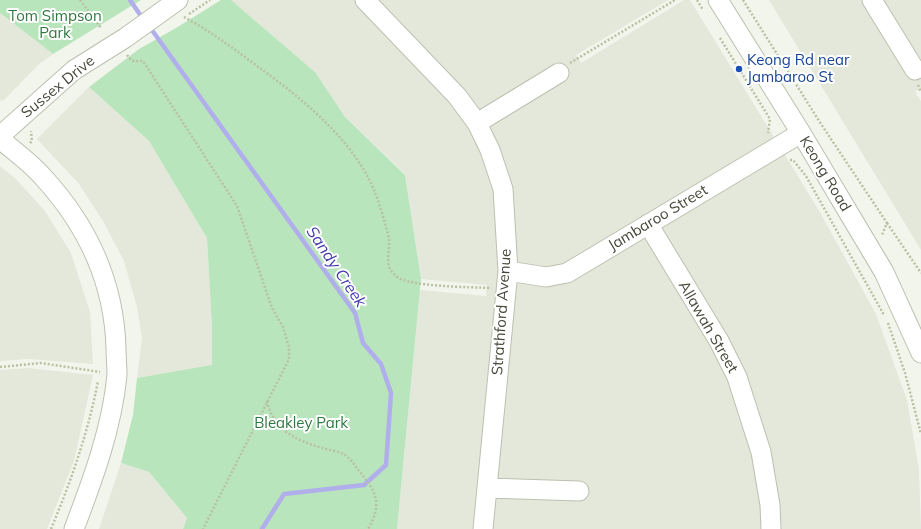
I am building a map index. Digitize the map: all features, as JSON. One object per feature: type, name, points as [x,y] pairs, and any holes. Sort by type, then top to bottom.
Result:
[{"type":"street","name":"Strathford Avenue","points":[[365,0],[457,96],[477,123],[490,150],[504,189],[508,271],[505,289],[488,488],[483,529]]},
{"type":"street","points":[[872,0],[915,70]]},
{"type":"street","name":"Keong Road","points":[[711,7],[800,133],[884,272],[921,353]]},
{"type":"street","name":"Sussex Drive","points":[[0,138],[74,70],[118,37],[160,8],[181,9]]},
{"type":"street","name":"Sussex Drive","points":[[0,119],[67,61],[118,37]]},
{"type":"street","points":[[477,123],[559,73]]},
{"type":"street","name":"Jambaroo Street","points":[[508,271],[546,277],[567,273],[800,133]]},
{"type":"street","points":[[0,138],[43,176],[76,217],[94,250],[109,290],[115,330],[116,381],[112,410],[95,471],[74,529]]},
{"type":"street","name":"Allawah Street","points":[[648,224],[719,342],[737,377],[761,452],[770,505],[771,529]]},
{"type":"street","points":[[488,488],[579,491]]},
{"type":"path","points":[[80,0],[118,37],[132,61],[143,61],[237,206],[272,308],[283,327],[289,347],[289,359],[203,529]]},
{"type":"path","points":[[559,73],[573,60],[675,0]]},
{"type":"path","points":[[697,0],[711,7]]},
{"type":"path","points":[[743,0],[821,124],[921,273]]},
{"type":"path","points":[[181,9],[296,94],[321,118],[351,152],[363,167],[379,203],[389,240],[390,268],[396,277],[410,283],[505,289]]},
{"type":"path","points":[[717,33],[770,119],[768,133]]},
{"type":"path","points":[[788,159],[793,160],[806,176],[886,319],[906,373],[921,434]]},
{"type":"path","points":[[882,240],[882,232],[887,224]]},
{"type":"path","points":[[0,367],[41,363],[100,372]]},
{"type":"path","points":[[51,529],[74,473],[94,403],[100,372],[100,364]]},
{"type":"path","points":[[267,400],[270,413],[284,432],[318,447],[345,455],[371,485],[377,501],[373,522],[368,529]]},
{"type":"shaded area","points":[[231,0],[668,0],[576,55],[581,63],[684,0],[690,0],[821,214],[876,314],[907,400],[919,470],[921,529],[397,529],[420,290],[486,296],[487,285],[421,279],[405,174],[345,117],[315,72]]},
{"type":"shaded area","points":[[769,0],[921,0],[921,88],[915,92],[921,101],[921,250]]},
{"type":"shaded area","points":[[0,13],[53,54],[38,65],[4,100],[0,101]]},
{"type":"shaded area","points":[[89,87],[149,141],[207,238],[212,327],[212,366],[137,378],[142,338],[137,307],[124,261],[103,221],[79,184],[37,139]]},
{"type":"shaded area","points":[[0,166],[16,179],[45,211],[71,253],[90,312],[93,364],[28,359],[0,361]]},
{"type":"shaded area","points":[[28,368],[93,375],[74,461],[47,529],[0,529],[0,370]]},
{"type":"shaded area","points":[[121,463],[149,472],[187,518],[183,529],[99,529]]},
{"type":"green space","name":"Tom Simpson Park","points":[[0,0],[141,0],[53,54],[0,13]]},
{"type":"green space","name":"Bleakley Park","points":[[221,0],[231,0],[315,72],[345,117],[405,175],[421,279],[397,529],[183,529],[187,518],[149,472],[121,463],[133,415],[137,378],[212,365],[212,327],[207,238],[149,141],[89,87],[139,49]]},
{"type":"waterway","name":"Sandy Creek","points":[[130,0],[143,19]]},
{"type":"waterway","name":"Sandy Creek","points":[[149,26],[355,313],[363,343],[381,364],[391,393],[386,465],[364,485],[284,494],[262,529]]},
{"type":"place","name":"Keong Rd near Jambaroo St","points":[[739,69]]}]
